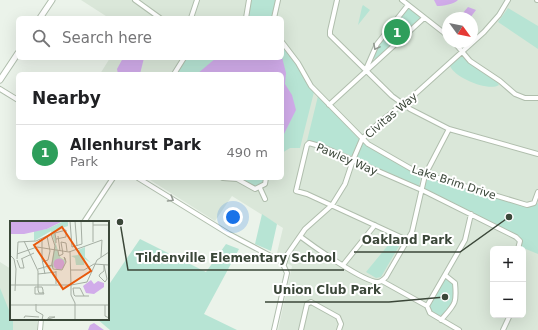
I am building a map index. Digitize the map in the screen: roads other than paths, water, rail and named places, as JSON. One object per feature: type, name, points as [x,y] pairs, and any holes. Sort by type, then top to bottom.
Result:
[{"type":"street","points":[[41,16],[52,0]]},
{"type":"street","points":[[135,0],[157,16]]},
{"type":"street","points":[[192,16],[197,0]]},
{"type":"street","points":[[246,16],[249,0]]},
{"type":"street","points":[[274,16],[278,0]]},
{"type":"street","points":[[337,0],[330,34],[402,104],[449,129],[538,154]]},
{"type":"street","points":[[402,0],[442,32]]},
{"type":"street","name":"Civitas Way","points":[[284,264],[287,255],[305,230],[332,205],[345,184],[362,139],[381,121],[463,52],[493,23],[508,0]]},
{"type":"street","points":[[366,70],[377,44],[408,5]]},
{"type":"street","points":[[329,105],[424,18]]},
{"type":"street","name":"Lake Brim Drive","points":[[284,45],[298,63],[309,83],[362,139],[410,169],[425,175],[527,205],[534,203],[538,192]]},
{"type":"street","points":[[459,48],[470,60],[500,80],[515,94],[525,98],[538,98]]},
{"type":"street","points":[[0,80],[16,56]]},
{"type":"street","points":[[175,72],[183,60]]},
{"type":"street","points":[[0,89],[16,99]]},
{"type":"street","points":[[382,281],[386,277],[412,232],[425,175],[449,129]]},
{"type":"street","name":"Pawley Way","points":[[407,240],[307,194],[296,192],[307,145],[309,143],[318,145],[421,190],[519,239],[519,246]]},
{"type":"street","points":[[85,221],[112,180]]},
{"type":"street","points":[[141,180],[252,247],[280,260],[284,264],[287,273],[274,330]]},
{"type":"street","points":[[241,180],[251,187],[260,188],[265,184],[266,180]]},
{"type":"street","points":[[260,188],[264,199]]},
{"type":"street","points":[[427,306],[465,240],[471,214]]},
{"type":"street","points":[[343,265],[375,225]]},
{"type":"street","points":[[301,237],[343,265],[372,280],[378,282],[382,281],[427,306],[430,313],[459,330]]},
{"type":"street","points":[[441,320],[451,310],[456,299],[455,283],[445,275]]},
{"type":"street","points":[[301,330],[307,304],[311,302],[338,317],[341,324],[339,330]]},
{"type":"street","points":[[503,330],[509,318]]},
{"type":"street","points":[[40,330],[41,320]]},
{"type":"place","name":"Allenhurst Park","points":[[397,32]]},
{"type":"place","name":"Oakland Park","points":[[509,217]]},
{"type":"place","name":"Tildenville Elementary School","points":[[120,222]]},
{"type":"place","name":"Union Club Park","points":[[445,297]]}]
